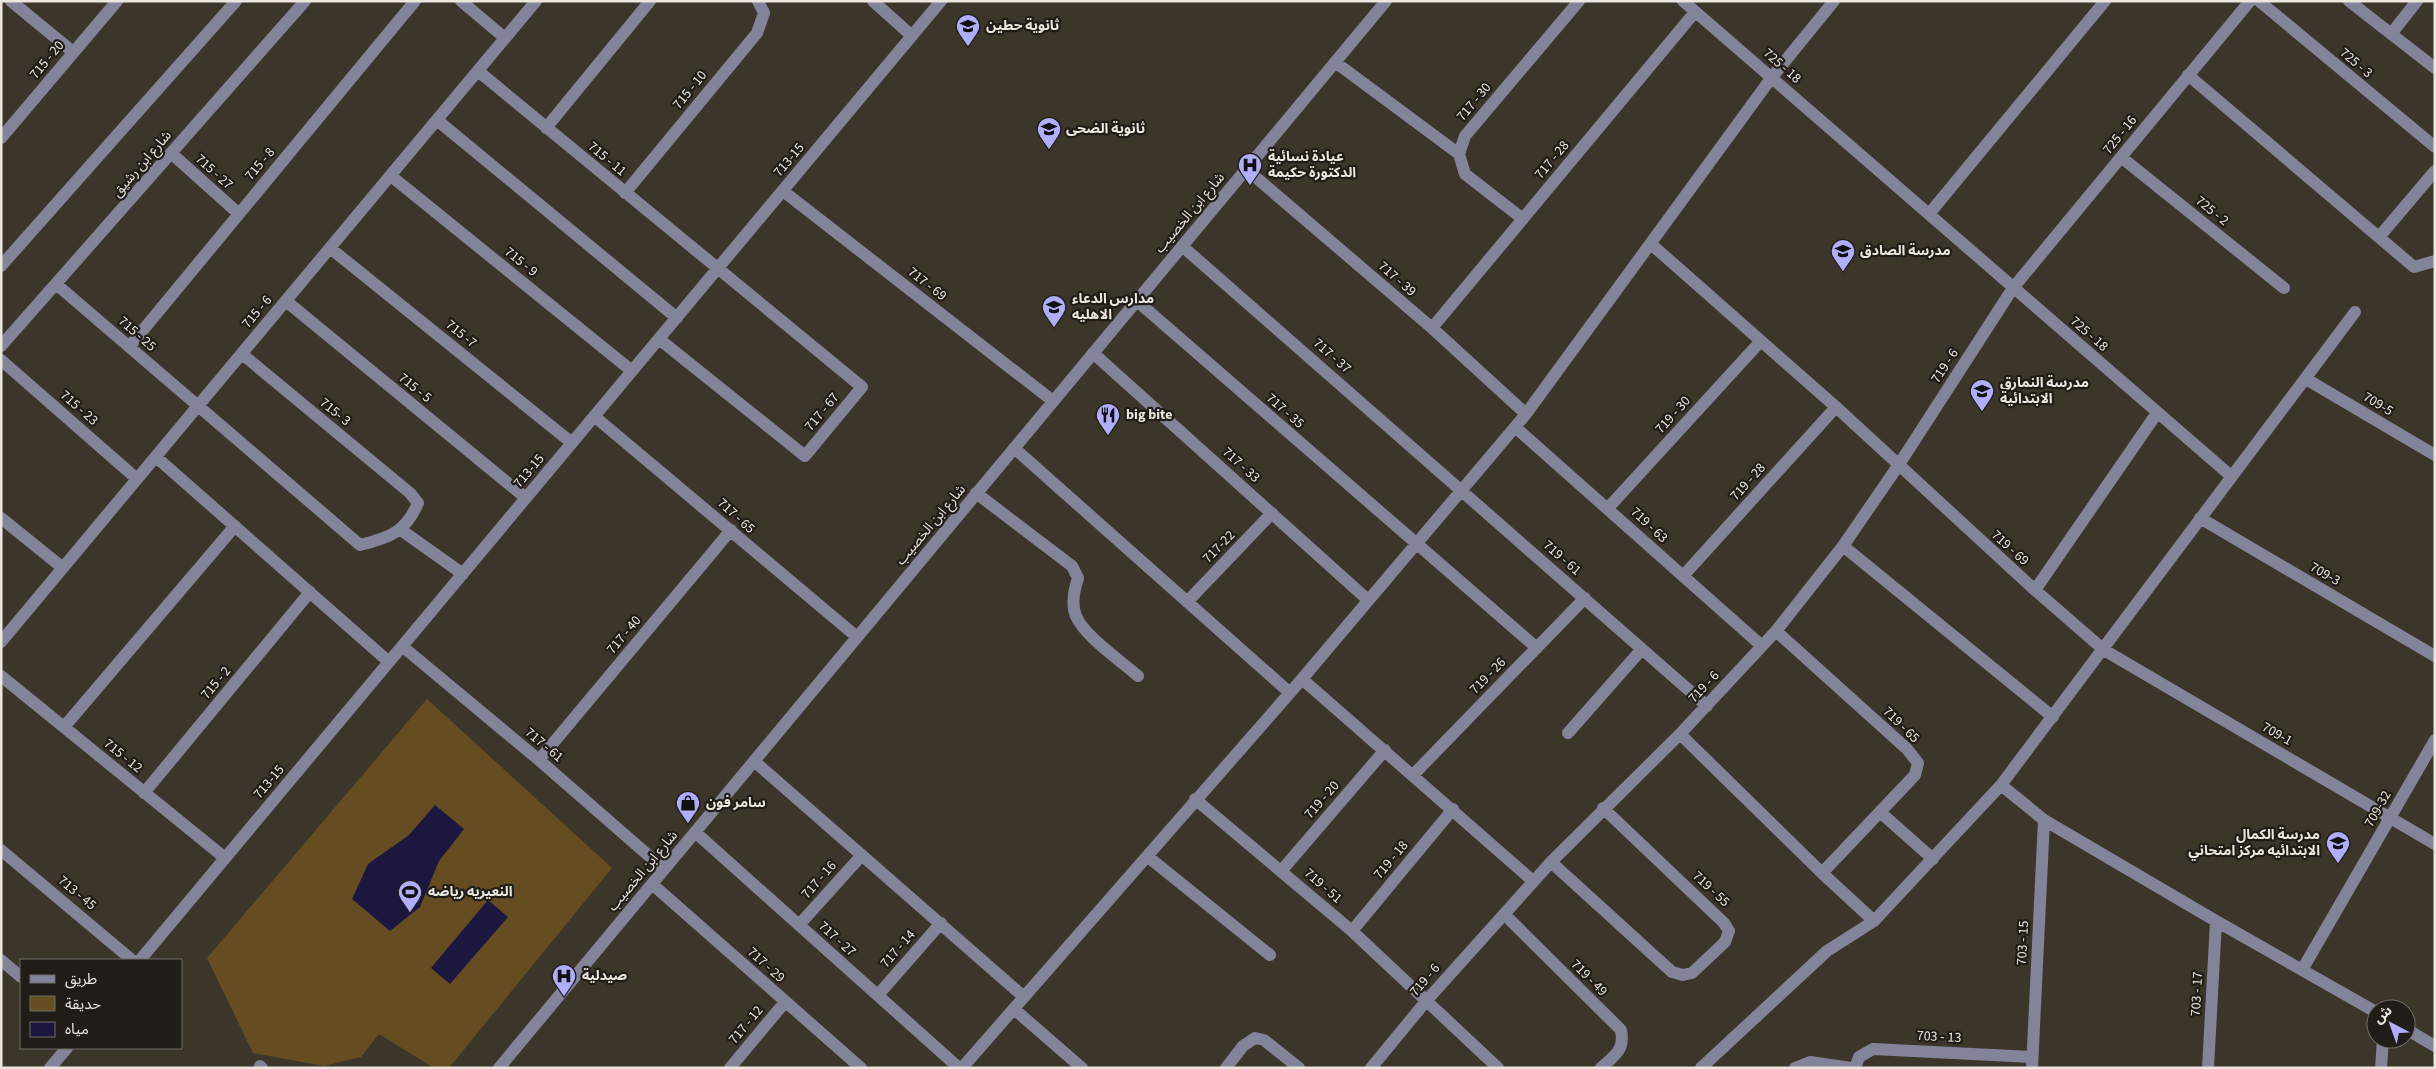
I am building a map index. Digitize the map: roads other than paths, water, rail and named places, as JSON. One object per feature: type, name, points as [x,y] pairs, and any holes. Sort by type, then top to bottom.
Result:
[{"type":"street","points":[[12,1],[73,52]]},
{"type":"street","name":"715 - 20","points":[[1,138],[117,1]]},
{"type":"street","points":[[1,266],[236,1]]},
{"type":"street","name":"شارع ابن رشيق","points":[[1,346],[305,1]]},
{"type":"street","name":"715 - 8","points":[[129,347],[415,1]]},
{"type":"street","points":[[461,1],[505,38]]},
{"type":"street","name":"715 - 6","points":[[1,642],[536,1]]},
{"type":"street","points":[[546,128],[650,1]]},
{"type":"street","name":"715 - 10","points":[[625,193],[757,33],[764,13],[758,1]]},
{"type":"street","points":[[873,1],[912,36]]},
{"type":"street","name":"713-15","points":[[141,959],[941,1]]},
{"type":"street","name":"شارع ابن الخصيب","points":[[499,1068],[1386,1]]},
{"type":"street","name":"717 - 30","points":[[1459,154],[1465,136],[1579,1]]},
{"type":"street","name":"725 - 18","points":[[1683,1],[2231,476]]},
{"type":"street","points":[[960,1068],[1014,1009],[1148,856],[1195,799],[1302,679],[1414,544],[1526,414],[1772,77],[1834,1]]},
{"type":"street","points":[[1929,214],[2105,1]]},
{"type":"street","name":"725 - 16","points":[[2013,288],[2250,1]]},
{"type":"street","name":"725 - 3","points":[[2259,1],[2435,147]]},
{"type":"street","points":[[2349,1],[2435,68]]},
{"type":"street","points":[[2391,34],[2417,1]]},
{"type":"street","name":"717 - 28","points":[[1432,328],[1695,12]]},
{"type":"street","points":[[1335,62],[1459,154],[1465,174],[1523,219]]},
{"type":"street","name":"715 - 11","points":[[478,71],[717,270]]},
{"type":"street","points":[[2188,75],[2414,266],[2434,261]]},
{"type":"street","points":[[436,120],[677,318]]},
{"type":"street","name":"715 - 27","points":[[171,154],[238,213]]},
{"type":"street","name":"725 - 2","points":[[2122,157],[2284,288]]},
{"type":"street","name":"717 - 39","points":[[1246,169],[1432,328],[1526,414]]},
{"type":"street","points":[[2379,237],[2435,171]]},
{"type":"street","name":"715 - 9","points":[[391,176],[632,371]]},
{"type":"street","name":"717 - 69","points":[[783,191],[1053,402]]},
{"type":"street","name":"719 - 69","points":[[1651,244],[1836,407],[1898,466],[2104,650]]},
{"type":"street","name":"717 - 37","points":[[1182,246],[1462,490]]},
{"type":"street","name":"715 -7","points":[[330,248],[572,443]]},
{"type":"street","name":"717 - 67","points":[[659,339],[805,456],[862,387],[717,270]]},
{"type":"street","name":"715 - 25","points":[[56,284],[360,545],[381,540],[401,530]]},
{"type":"street","name":"719 - 6","points":[[1371,1068],[1427,1000],[1533,881],[1603,808],[1680,734],[1776,631],[1843,546],[1898,466],[2013,288]]},
{"type":"street","name":"715 - 5","points":[[286,301],[526,498]]},
{"type":"street","name":"717 - 35","points":[[1137,301],[1414,544],[1537,648]]},
{"type":"street","points":[[1701,1068],[1827,951],[1874,921],[2001,785],[2104,650],[2231,476],[2355,312]]},
{"type":"street","name":"719 - 30","points":[[1608,508],[1760,342]]},
{"type":"street","name":"717 - 33","points":[[1093,353],[1368,600]]},
{"type":"street","name":"715- 3","points":[[242,354],[410,493],[418,503],[414,513],[401,530]]},
{"type":"street","name":"715 - 23","points":[[1,360],[137,479]]},
{"type":"street","name":"709-5","points":[[2306,379],[2435,455]]},
{"type":"street","name":"719 - 28","points":[[1683,576],[1836,407]]},
{"type":"street","points":[[2035,590],[2157,413]]},
{"type":"street","name":"717 - 65","points":[[594,416],[857,637]]},
{"type":"street","name":"719 - 63","points":[[1515,426],[1762,646]]},
{"type":"street","points":[[1014,448],[1289,692]]},
{"type":"street","points":[[156,457],[389,662]]},
{"type":"street","name":"719 - 61","points":[[1462,490],[1707,706]]},
{"type":"street","points":[[976,493],[1072,566],[1078,578],[1073,594],[1075,615],[1085,630],[1138,676]]},
{"type":"street","name":"717-22","points":[[1187,602],[1272,513]]},
{"type":"street","points":[[1,518],[63,568]]},
{"type":"street","name":"709-3","points":[[2200,518],[2435,656]]},
{"type":"street","points":[[64,727],[235,526]]},
{"type":"street","points":[[401,530],[463,574]]},
{"type":"street","name":"717 - 40","points":[[539,760],[731,530]]},
{"type":"street","points":[[1843,546],[2053,717]]},
{"type":"street","name":"715 - 2","points":[[144,793],[310,592]]},
{"type":"street","name":"719 - 26","points":[[1413,775],[1585,598]]},
{"type":"street","name":"719 - 65","points":[[1776,631],[1907,749],[1918,763],[1915,776],[1822,873]]},
{"type":"street","name":"717 - 61","points":[[402,646],[539,760],[664,869]]},
{"type":"street","points":[[1568,733],[1642,648]]},
{"type":"street","name":"709-1","points":[[2104,650],[2435,844]]},
{"type":"street","name":"715 - 12","points":[[1,676],[225,858]]},
{"type":"street","points":[[1302,679],[1453,809],[1533,881]]},
{"type":"street","points":[[1680,734],[1822,873],[1874,921]]},
{"type":"street","name":"709-32","points":[[2302,970],[2435,740]]},
{"type":"street","name":"719 - 20","points":[[1282,870],[1385,750]]},
{"type":"street","points":[[754,761],[1024,997]]},
{"type":"street","points":[[2001,785],[2044,820],[2366,1006]]},
{"type":"street","name":"719 - 51","points":[[1195,799],[1282,870],[1427,1000]]},
{"type":"street","name":"719 - 55","points":[[1551,862],[1672,972],[1683,976],[1692,973],[1725,942],[1729,931],[1724,923],[1603,808]]},
{"type":"street","name":"719 - 18","points":[[1352,931],[1453,809]]},
{"type":"street","points":[[1880,812],[1933,859]]},
{"type":"street","name":"703 - 15","points":[[2032,1062],[2044,820]]},
{"type":"street","name":"717 - 27","points":[[695,832],[960,1068]]},
{"type":"street","name":"713 - 45","points":[[1,850],[131,959]]},
{"type":"street","name":"717 - 16","points":[[799,925],[862,855]]},
{"type":"street","points":[[1148,856],[1270,955]]},
{"type":"street","name":"717 - 29","points":[[652,884],[861,1068]]},
{"type":"street","name":"719 - 49","points":[[1504,914],[1620,1030],[1623,1041],[1620,1050],[1601,1068]]},
{"type":"street","name":"703 - 17","points":[[2208,1068],[2216,921]]},
{"type":"street","name":"717 - 14","points":[[878,995],[941,923]]},
{"type":"street","points":[[1,960],[20,976]]},
{"type":"street","points":[[1427,1000],[1498,1068]]},
{"type":"street","name":"717 - 12","points":[[730,1068],[785,1002]]},
{"type":"street","points":[[1014,1009],[1082,1068]]},
{"type":"street","points":[[2416,1035],[2435,1046]]},
{"type":"street","points":[[1226,1068],[1243,1046],[1254,1038],[1264,1040],[1299,1068]]},
{"type":"street","points":[[50,1068],[66,1049]]},
{"type":"street","name":"703 - 13","points":[[1853,1068],[1859,1058],[1873,1049],[2032,1062]]},
{"type":"street","points":[[2381,1068],[2382,1049]]},
{"type":"street","points":[[1795,1068],[1810,1062],[1853,1068]]},
{"type":"water","points":[[435,805],[464,829],[439,861],[420,907],[390,931],[352,899],[368,864],[409,835]]},
{"type":"water","points":[[488,900],[508,917],[450,984],[431,968]]},
{"type":"place","name":"ثانوية حطين","points":[[968,47]]},
{"type":"place","name":"ثانوية الضحى","points":[[1049,150]]},
{"type":"place","name":"عيادة نسائية الدكتورة حكيمة","points":[[1250,186]]},
{"type":"place","name":"مدرسة الصادق","points":[[1843,272]]},
{"type":"place","name":"مدارس الدعاء الاهليه","points":[[1054,328]]},
{"type":"place","name":"مدرسة النمارق الابتدائية","points":[[1982,412]]},
{"type":"place","name":"big bite","points":[[1108,436]]},
{"type":"place","name":"سامر فون","points":[[688,824]]},
{"type":"place","name":"مدرسة الكمال الابتدائيه مركز امتحاني","points":[[2338,864]]},
{"type":"place","name":"النعيريه رياضه","points":[[410,913]]},
{"type":"place","name":"صيدلية","points":[[564,997]]}]
